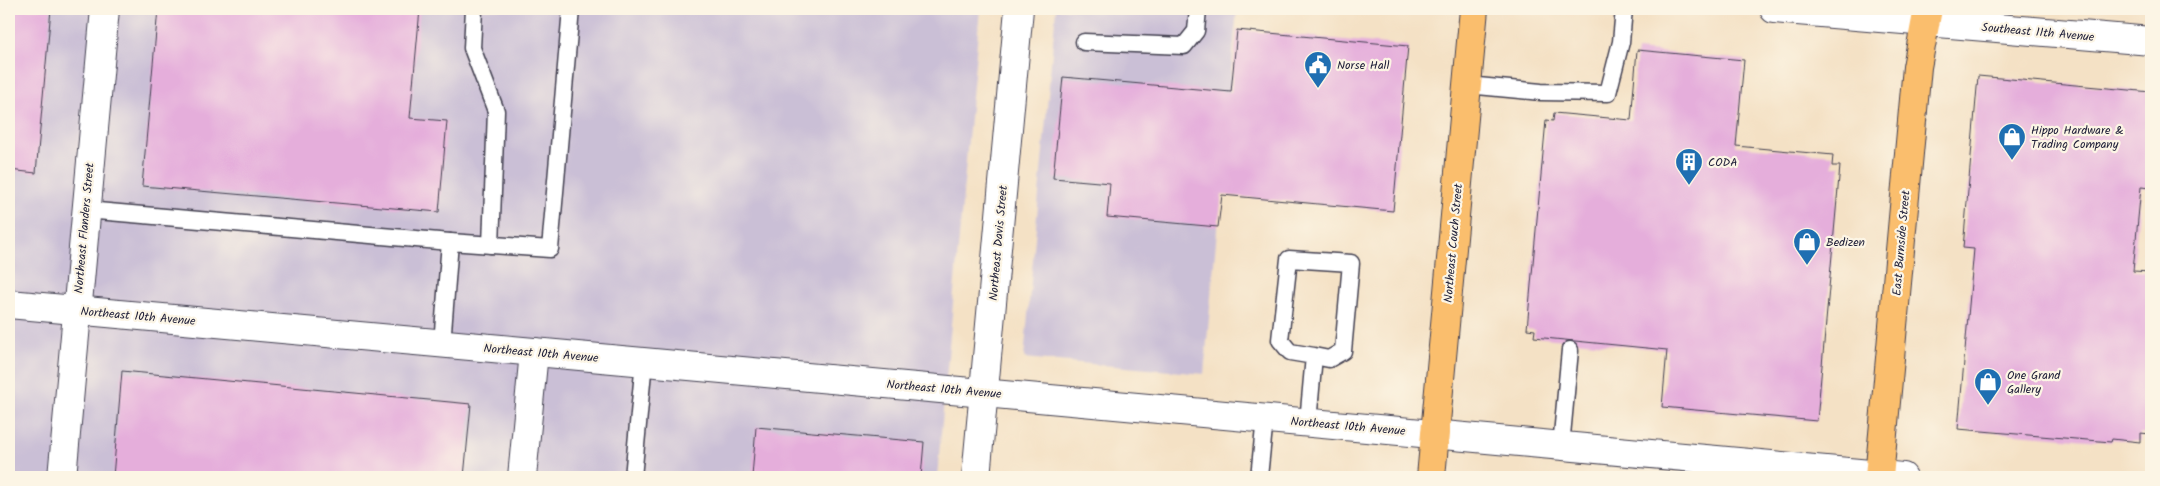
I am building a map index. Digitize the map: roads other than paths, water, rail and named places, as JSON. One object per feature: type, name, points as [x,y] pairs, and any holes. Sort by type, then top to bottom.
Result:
[{"type":"main road","name":"Northeast Couch Street","points":[[1431,477],[1474,9]]},
{"type":"main road","name":"East Burnside Street","points":[[1887,476],[1917,68],[1927,16]]},
{"type":"street","name":"Northeast Flanders Street","points":[[62,477],[105,9]]},
{"type":"street","name":"Northeast Davis Street","points":[[976,477],[1019,9]]},
{"type":"street","name":"Southeast 11th Avenue","points":[[1774,9],[1927,16],[2151,41]]},
{"type":"street","name":"Northeast 10th Avenue","points":[[9,304],[1887,476]]},
{"type":"street","points":[[522,477],[534,352]]},
{"type":"lane","points":[[474,9],[472,48],[496,111],[491,245]]},
{"type":"lane","points":[[86,210],[550,249],[571,9]]},
{"type":"lane","points":[[1084,42],[1184,46],[1196,31],[1198,9]]},
{"type":"lane","points":[[1467,85],[1541,92],[1608,93],[1621,42],[1624,9]]},
{"type":"lane","points":[[442,344],[450,242]]},
{"type":"lane","points":[[1289,259],[1351,263],[1343,351],[1329,358],[1314,356],[1290,352],[1280,340],[1289,259]]},
{"type":"lane","points":[[1561,446],[1570,350]]},
{"type":"lane","points":[[1308,422],[1314,356]]},
{"type":"lane","points":[[633,477],[644,361]]},
{"type":"lane","points":[[1259,477],[1264,418]]},
{"type":"place","name":"Norse Hall","points":[[1318,89]]},
{"type":"place","name":"Hippo Hardware & Trading Company","points":[[2012,161]]},
{"type":"place","name":"CODA","points":[[1689,186]]},
{"type":"place","name":"Bedizen","points":[[1807,266]]},
{"type":"place","name":"One Grand Gallery","points":[[1988,406]]}]
